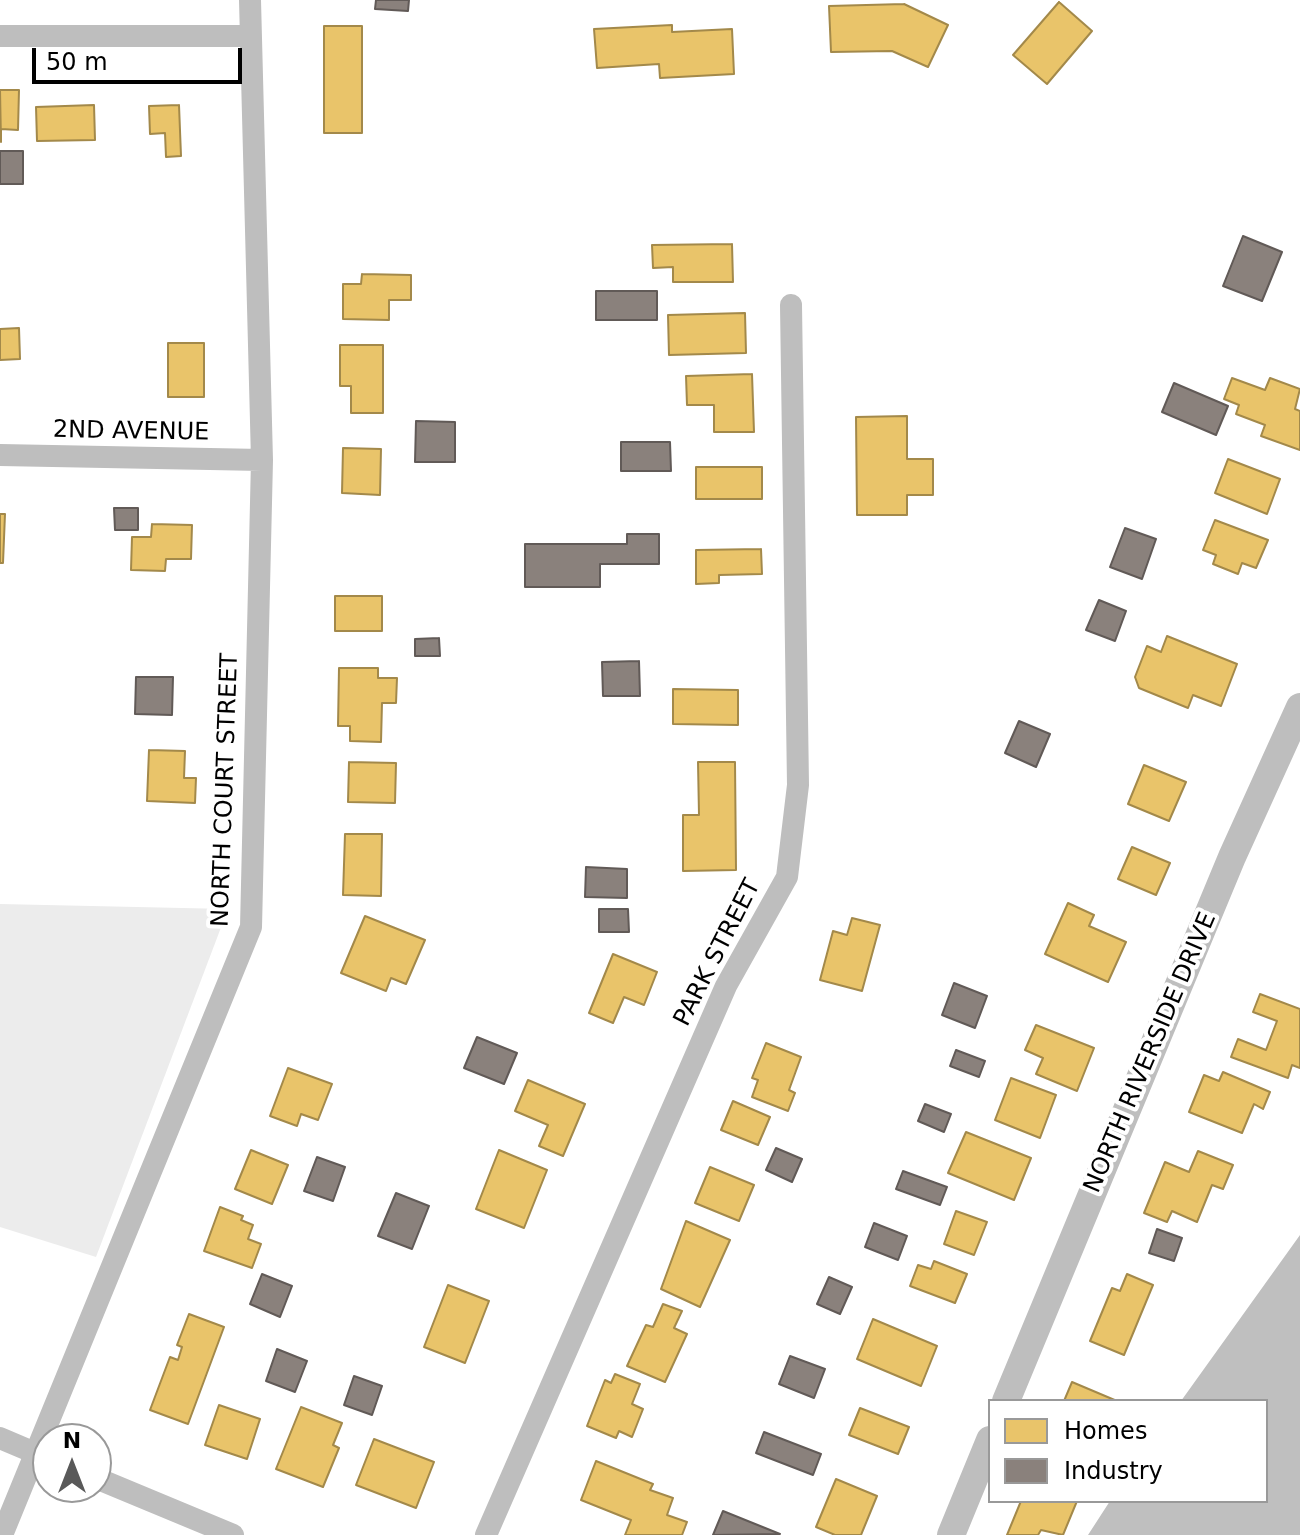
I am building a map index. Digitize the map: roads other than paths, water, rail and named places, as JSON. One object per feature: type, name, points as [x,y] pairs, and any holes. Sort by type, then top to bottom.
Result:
[{"type":"street","name":"NORTH COURT STREET","points":[[55,1423],[251,927],[262,460],[250,0]]},
{"type":"street","points":[[0,36],[249,36]]},
{"type":"street","name":"PARK STREET","points":[[486,1535],[726,986],[787,877],[798,785],[791,305]]},
{"type":"street","name":"2ND AVENUE","points":[[0,455],[262,460]]},
{"type":"street","name":"NORTH RIVERSIDE DRIVE","points":[[1007,1399],[1232,857],[1300,707]]},
{"type":"street","points":[[0,1438],[32,1452]]},
{"type":"street","points":[[951,1535],[988,1445]]},
{"type":"street","name":"NORTH COURT STREET","points":[[2,1535],[32,1476]]},
{"type":"street","points":[[112,1485],[233,1535]]}]
